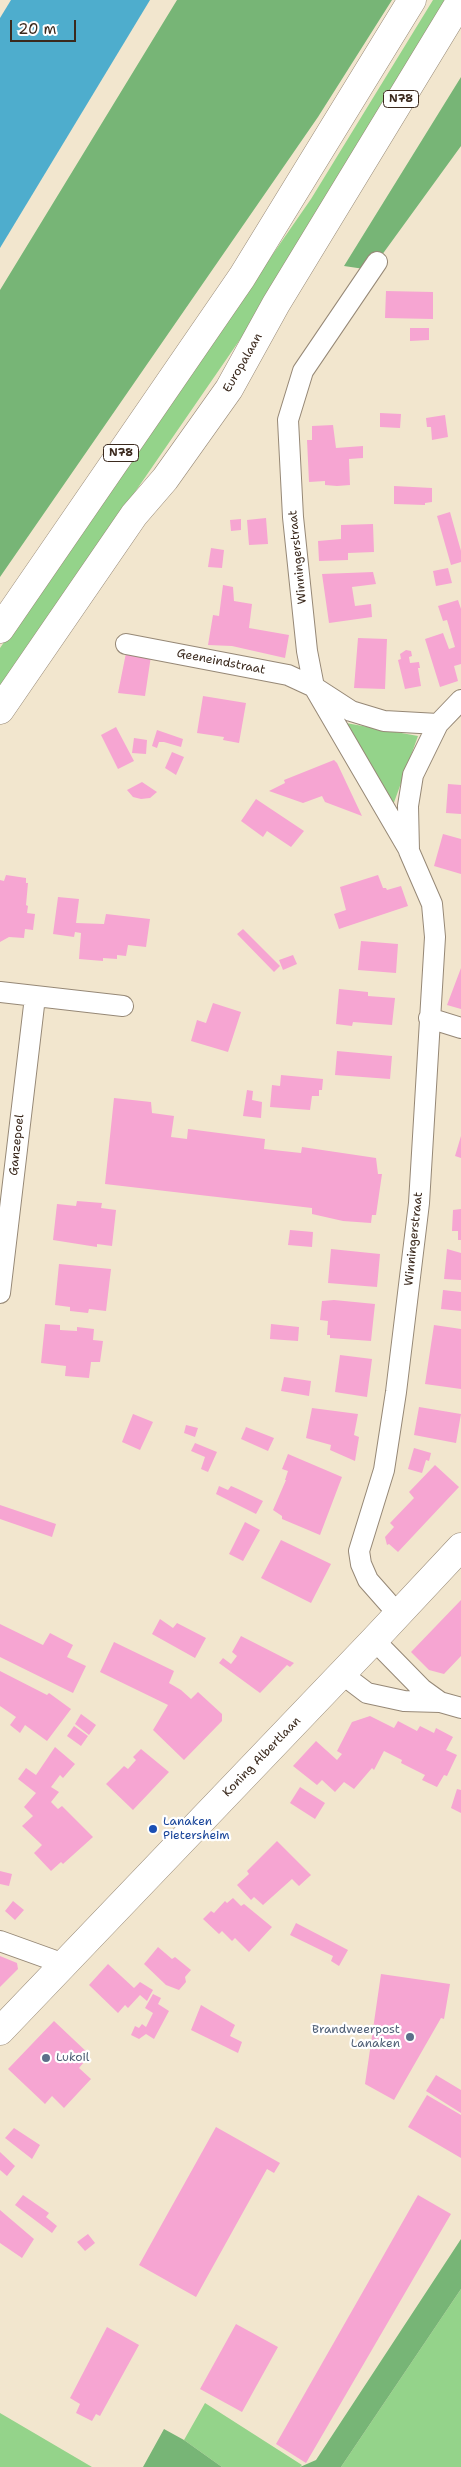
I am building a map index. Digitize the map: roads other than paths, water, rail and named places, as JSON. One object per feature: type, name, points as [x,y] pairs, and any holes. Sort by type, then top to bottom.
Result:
[{"type":"main road","name":"N78","points":[[0,629],[242,277],[412,0]]},
{"type":"main road","name":"Europalaan","points":[[0,710],[134,515],[165,479],[229,389],[276,304],[461,0]]},
{"type":"main road","name":"Koning Albertlaan","points":[[0,2031],[461,1547]]},
{"type":"street","name":"Winningerstraat","points":[[377,262],[303,371],[288,420],[293,517],[307,651],[314,687],[409,851],[432,904],[435,937],[419,1202],[396,1392],[384,1470],[359,1551],[361,1564],[368,1580],[398,1614]]},
{"type":"street","name":"Geeneindstraat","points":[[126,644],[288,675],[314,687],[351,711],[384,721],[438,724]]},
{"type":"street","name":"Winningerstraat","points":[[409,851],[408,806],[413,775],[438,724],[461,700]]},
{"type":"street","points":[[0,992],[123,1006]]},
{"type":"street","name":"Ganzepoel","points":[[0,1293],[35,997]]},
{"type":"street","points":[[429,1018],[461,1028]]},
{"type":"street","points":[[374,1640],[422,1689],[440,1702]]},
{"type":"street","points":[[342,1674],[367,1693],[404,1701],[440,1702],[461,1708]]},
{"type":"street","points":[[0,1940],[64,1964]]},
{"type":"water","points":[[11,0],[150,0],[0,248],[0,18]]},
{"type":"place","name":"Lanaken Pietersheim","points":[[153,1829]]},
{"type":"place","name":"Brandweerpost Lanaken","points":[[410,2037]]},
{"type":"place","name":"Lukoil","points":[[46,2058]]}]
